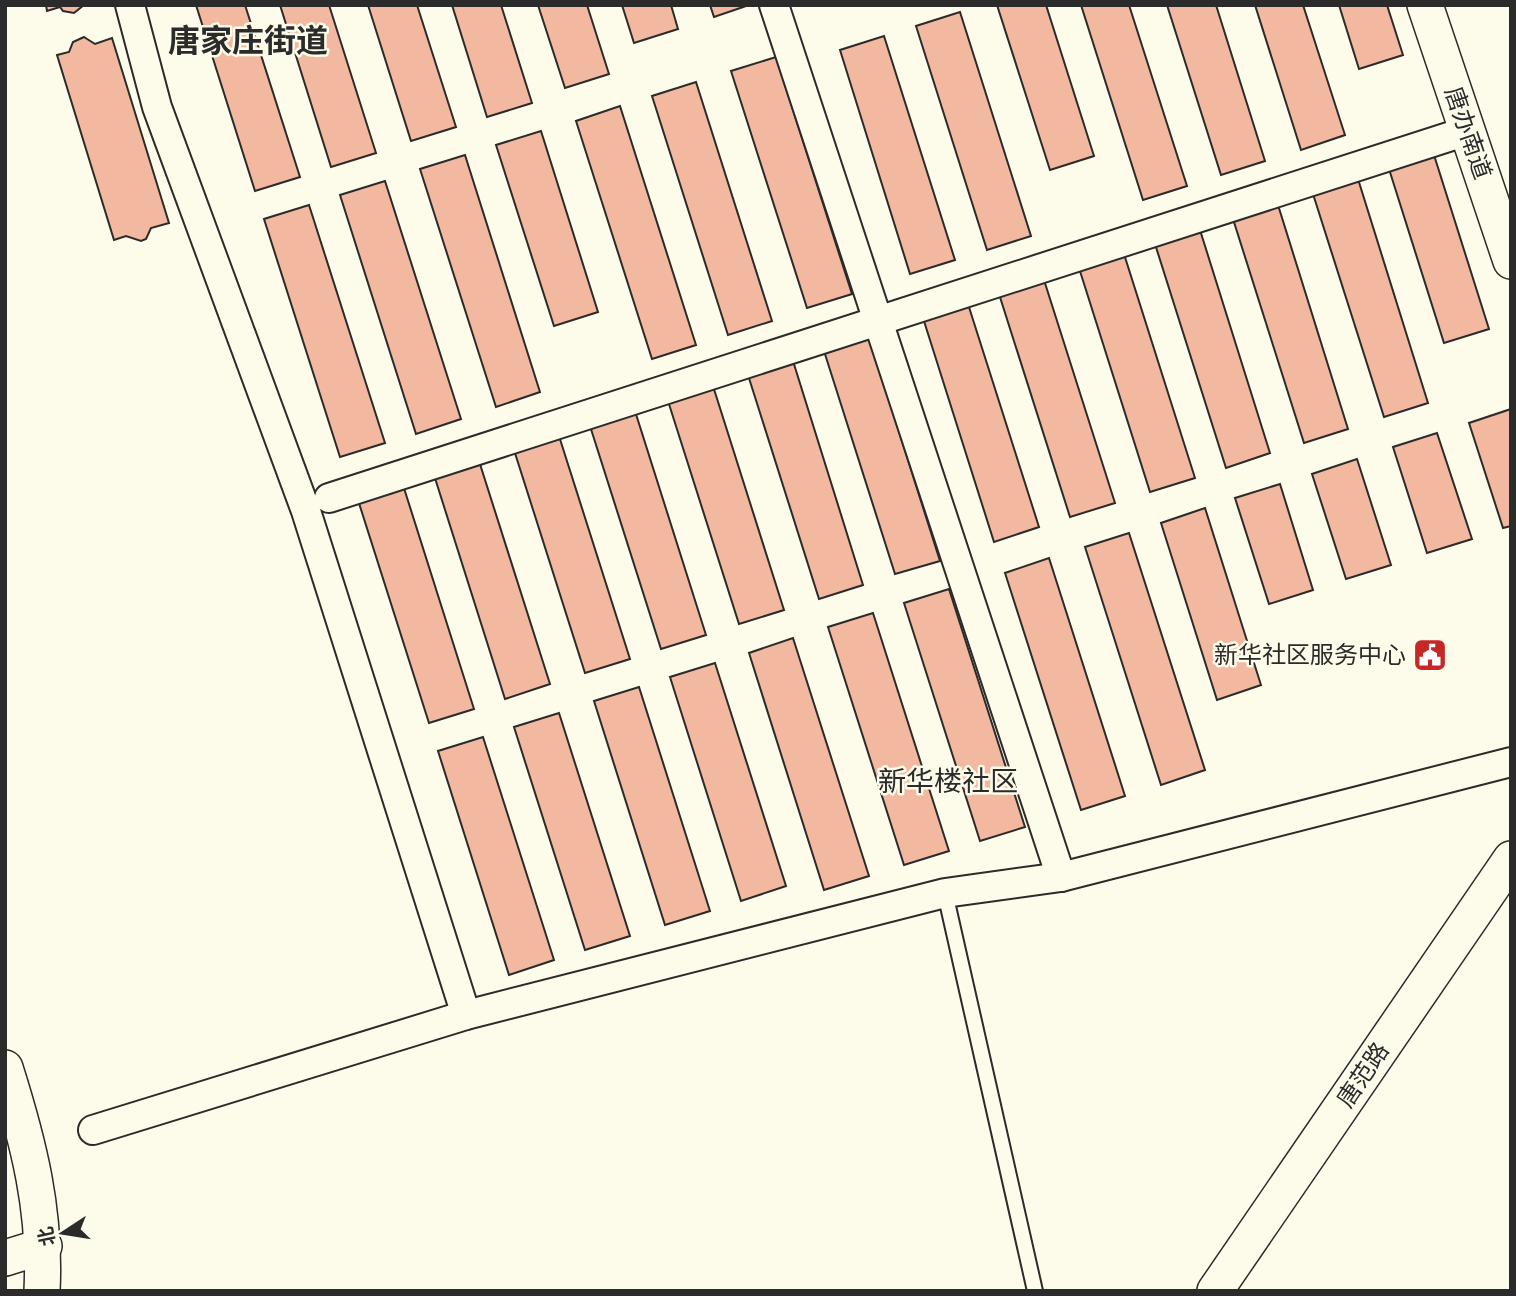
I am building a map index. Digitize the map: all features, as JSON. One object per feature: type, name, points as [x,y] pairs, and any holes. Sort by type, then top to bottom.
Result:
[{"type":"street","points":[[130,5],[157,107],[306,511],[466,1015]]},
{"type":"street","points":[[774,5],[1062,877]]},
{"type":"street","name":"唐办南道","points":[[1425,5],[1511,261]]},
{"type":"street","points":[[329,498],[1467,131]]},
{"type":"street","points":[[93,1130],[466,1015],[945,893],[1062,877],[1511,762]]},
{"type":"street","name":"唐范路","points":[[1215,1291],[1511,859]]},
{"type":"street","points":[[5,1068],[30,1145],[44,1246],[42,1291]]},
{"type":"street","points":[[5,1258],[44,1246]]},
{"type":"lane","points":[[945,893],[1035,1291]]},
{"type":"building","points":[[46,5],[84,5],[74,13],[63,11],[60,7],[47,11]]},
{"type":"building","points":[[196,5],[245,5],[300,177],[255,191]]},
{"type":"building","points":[[280,5],[329,5],[376,153],[331,167]]},
{"type":"building","points":[[368,5],[417,5],[456,127],[411,141]]},
{"type":"building","points":[[452,5],[501,5],[532,103],[487,117]]},
{"type":"building","points":[[538,5],[587,5],[609,74],[565,88]]},
{"type":"building","points":[[622,5],[671,5],[678,29],[634,43]]},
{"type":"building","points":[[710,5],[749,5],[714,17]]},
{"type":"building","points":[[997,5],[1046,5],[1094,156],[1050,170]]},
{"type":"building","points":[[1081,5],[1129,5],[1187,186],[1143,200]]},
{"type":"building","points":[[1167,5],[1216,5],[1265,161],[1221,175]]},
{"type":"building","points":[[1255,5],[1303,5],[1345,135],[1301,150]]},
{"type":"building","points":[[1339,5],[1387,5],[1403,55],[1359,69]]},
{"type":"building","points":[[960,12],[1031,236],[987,250],[916,26]]},
{"type":"building","points":[[884,36],[955,260],[910,274],[840,50]]},
{"type":"building","points":[[84,37],[95,44],[112,38],[169,223],[151,228],[146,239],[141,241],[126,236],[114,240],[57,55],[69,52],[73,42]]},
{"type":"building","points":[[776,57],[852,294],[807,308],[731,71]]},
{"type":"building","points":[[696,82],[772,321],[728,335],[652,96]]},
{"type":"building","points":[[620,106],[696,345],[652,359],[576,121]]},
{"type":"building","points":[[541,131],[598,312],[554,326],[496,145]]},
{"type":"building","points":[[465,155],[540,392],[496,407],[420,169]]},
{"type":"building","points":[[1434,155],[1489,329],[1444,343],[1389,169]]},
{"type":"building","points":[[1358,179],[1428,403],[1384,417],[1313,194]]},
{"type":"building","points":[[385,181],[461,419],[416,434],[340,195]]},
{"type":"building","points":[[309,205],[385,443],[340,457],[264,219]]},
{"type":"building","points":[[1278,205],[1348,429],[1304,443],[1233,219]]},
{"type":"building","points":[[1200,230],[1270,453],[1226,468],[1155,244]]},
{"type":"building","points":[[1124,254],[1195,478],[1150,492],[1079,268]]},
{"type":"building","points":[[1044,280],[1115,503],[1070,517],[999,294]]},
{"type":"building","points":[[968,304],[1039,527],[994,542],[923,318]]},
{"type":"building","points":[[869,337],[940,561],[895,574],[824,351]]},
{"type":"building","points":[[793,361],[863,585],[819,599],[748,375]]},
{"type":"building","points":[[713,386],[784,610],[739,624],[668,401]]},
{"type":"building","points":[[1511,409],[1511,526],[1503,528],[1469,423]]},
{"type":"building","points":[[635,411],[706,635],[661,649],[590,426]]},
{"type":"building","points":[[1437,433],[1472,539],[1427,553],[1393,447]]},
{"type":"building","points":[[559,436],[630,659],[585,673],[514,450]]},
{"type":"building","points":[[1357,459],[1391,565],[1346,579],[1312,474]]},
{"type":"building","points":[[479,461],[550,684],[505,699],[434,475]]},
{"type":"building","points":[[1280,484],[1313,590],[1269,604],[1235,498]]},
{"type":"building","points":[[403,485],[474,709],[429,723],[358,500]]},
{"type":"building","points":[[1205,508],[1261,685],[1217,700],[1161,523]]},
{"type":"building","points":[[1129,533],[1205,770],[1161,785],[1085,547]]},
{"type":"building","points":[[1049,558],[1125,796],[1081,810],[1005,573]]},
{"type":"building","points":[[949,589],[1025,827],[980,841],[904,603]]},
{"type":"building","points":[[873,613],[949,851],[904,865],[828,627]]},
{"type":"building","points":[[793,638],[869,876],[824,890],[749,653]]},
{"type":"building","points":[[715,663],[786,886],[741,901],[670,677]]},
{"type":"building","points":[[639,687],[710,911],[665,925],[594,701]]},
{"type":"building","points":[[559,713],[630,936],[585,950],[514,727]]},
{"type":"building","points":[[483,737],[554,960],[509,975],[438,751]]},
{"type":"place","name":"新华社区服务中心","points":[[1430,655]]},
{"type":"district","name":"唐家庄街道","points":[[248,41]]},
{"type":"district","name":"新华楼社区","points":[[948,781]]}]
